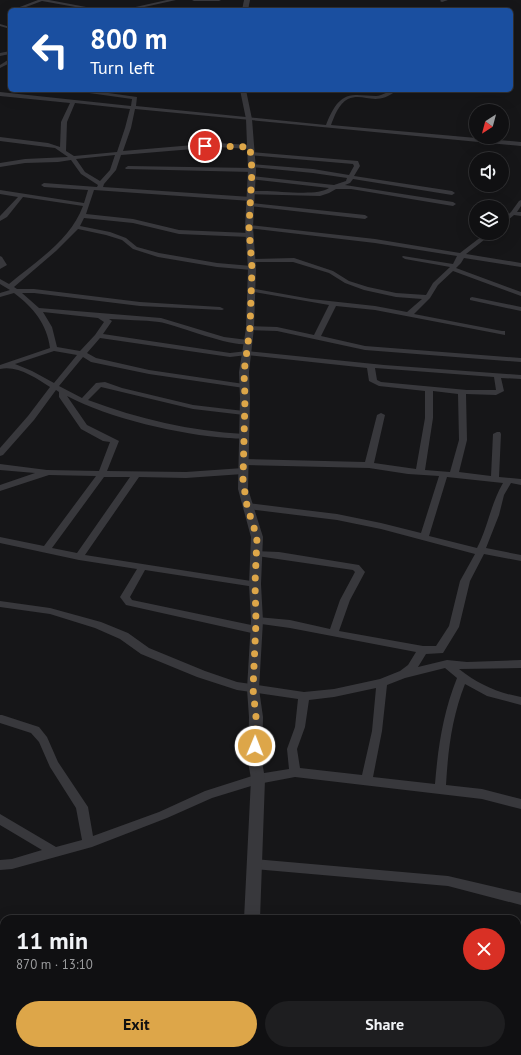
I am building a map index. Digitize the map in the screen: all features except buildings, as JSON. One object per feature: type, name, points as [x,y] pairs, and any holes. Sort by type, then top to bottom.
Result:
[{"type":"street","points":[[20,8],[42,0],[56,1],[87,8]]},
{"type":"street","points":[[133,8],[174,0]]},
{"type":"street","points":[[194,0],[219,0]]},
{"type":"street","points":[[91,8],[93,2]]},
{"type":"street","points":[[138,7],[143,8]]},
{"type":"street","points":[[96,92],[136,98],[119,153],[112,170],[100,187]]},
{"type":"street","points":[[243,92],[249,119],[252,171],[249,231],[251,264],[250,328],[244,372],[243,489],[257,537],[255,584],[256,625],[253,689],[256,717],[255,761],[258,779],[252,915]]},
{"type":"street","points":[[328,126],[334,111],[344,98],[355,96],[379,98],[390,92]]},
{"type":"street","points":[[0,94],[132,108],[521,144]]},
{"type":"street","points":[[63,152],[64,122],[73,102]]},
{"type":"street","points":[[0,139],[48,145],[63,152],[73,158],[83,173],[100,187]]},
{"type":"street","points":[[0,165],[25,161],[217,145],[356,162],[357,166],[348,182],[327,192],[320,194],[267,192],[251,199]]},
{"type":"street","points":[[128,168],[313,171],[452,192]]},
{"type":"street","points":[[252,171],[335,187],[351,187],[453,204]]},
{"type":"street","points":[[0,185],[14,194]]},
{"type":"street","points":[[44,185],[91,189],[100,187],[251,199],[365,217]]},
{"type":"street","points":[[0,295],[12,289],[50,254],[76,227],[82,216],[91,189]]},
{"type":"street","points":[[0,192],[85,205]]},
{"type":"street","points":[[0,219],[22,195]]},
{"type":"street","points":[[509,217],[521,202]]},
{"type":"street","points":[[513,213],[521,214]]},
{"type":"street","points":[[82,216],[133,221],[179,232],[249,231],[375,241],[521,265]]},
{"type":"street","points":[[76,227],[108,233],[124,239],[135,248],[158,255],[217,266],[294,260],[331,272],[347,282],[366,289],[396,295],[428,297]]},
{"type":"street","points":[[408,315],[428,297],[435,284],[459,262],[461,255],[481,240]]},
{"type":"street","points":[[405,257],[453,268],[504,290],[521,294]]},
{"type":"street","points":[[0,258],[4,265],[0,268]]},
{"type":"street","points":[[0,281],[39,310],[49,328],[54,349]]},
{"type":"street","points":[[12,289],[140,304],[220,309]]},
{"type":"street","points":[[250,290],[333,304],[375,308],[502,333]]},
{"type":"street","points":[[472,299],[521,309]]},
{"type":"street","points":[[317,337],[333,304]]},
{"type":"street","points":[[39,310],[161,320],[247,348],[371,366],[521,377]]},
{"type":"street","points":[[0,453],[31,418],[55,386],[98,336],[108,321],[100,316]]},
{"type":"street","points":[[250,328],[277,329],[366,348],[521,360]]},
{"type":"street","points":[[98,336],[230,355],[247,348]]},
{"type":"street","points":[[0,367],[54,349],[82,354],[94,360],[149,372],[244,386]]},
{"type":"street","points":[[9,365],[42,378],[83,401],[114,413],[162,425],[225,436],[244,436]]},
{"type":"street","points":[[371,366],[372,381],[379,384],[429,388],[462,393],[496,393],[500,391],[497,375]]},
{"type":"street","points":[[83,401],[99,385],[105,384],[120,390],[193,407],[244,413]]},
{"type":"street","points":[[420,472],[429,418],[429,388]]},
{"type":"street","points":[[46,550],[102,474],[115,441],[106,439],[84,426],[63,397],[63,391]]},
{"type":"street","points":[[454,474],[463,440],[462,393]]},
{"type":"street","points":[[370,466],[381,415]]},
{"type":"street","points":[[495,479],[497,434]]},
{"type":"street","points":[[0,467],[48,472],[186,475],[243,467],[329,463],[444,473],[521,482]]},
{"type":"street","points":[[0,488],[48,472]]},
{"type":"street","points":[[424,537],[444,473]]},
{"type":"street","points":[[79,557],[136,475]]},
{"type":"street","points":[[143,566],[125,597],[129,603],[256,625],[290,624],[424,650],[439,650],[449,637],[454,627],[465,581],[480,551],[495,515],[500,495],[508,481]]},
{"type":"street","points":[[247,506],[338,517],[480,551],[521,558]]},
{"type":"street","points":[[0,540],[79,557],[255,584]]},
{"type":"street","points":[[257,553],[356,567],[360,572],[345,600],[333,632]]},
{"type":"street","points":[[0,604],[50,611],[98,625],[124,636],[135,646],[201,674],[237,686],[304,696],[334,693],[382,683],[404,674],[447,664],[467,666],[521,664]]},
{"type":"street","points":[[404,674],[412,668],[424,650]]},
{"type":"street","points":[[447,664],[462,678],[490,693],[508,699],[521,701]]},
{"type":"street","points":[[440,790],[444,735],[454,696],[462,678]]},
{"type":"street","points":[[366,781],[377,731],[382,683]]},
{"type":"street","points":[[295,772],[292,749],[300,727],[304,696]]},
{"type":"street","points":[[2,719],[35,730],[43,740],[54,764],[82,807],[88,843]]},
{"type":"street","points":[[0,865],[88,843],[163,815],[209,794],[258,779],[295,772],[482,794],[521,804]]},
{"type":"street","points":[[0,819],[55,852]]},
{"type":"street","points":[[254,864],[448,881],[521,899]]},
{"type":"route","points":[[205,146],[217,145],[250,147],[252,165],[249,248],[252,268],[250,290],[250,328],[244,372],[245,398],[243,489],[257,537],[255,584],[257,613],[253,689],[256,717],[255,746]]}]
